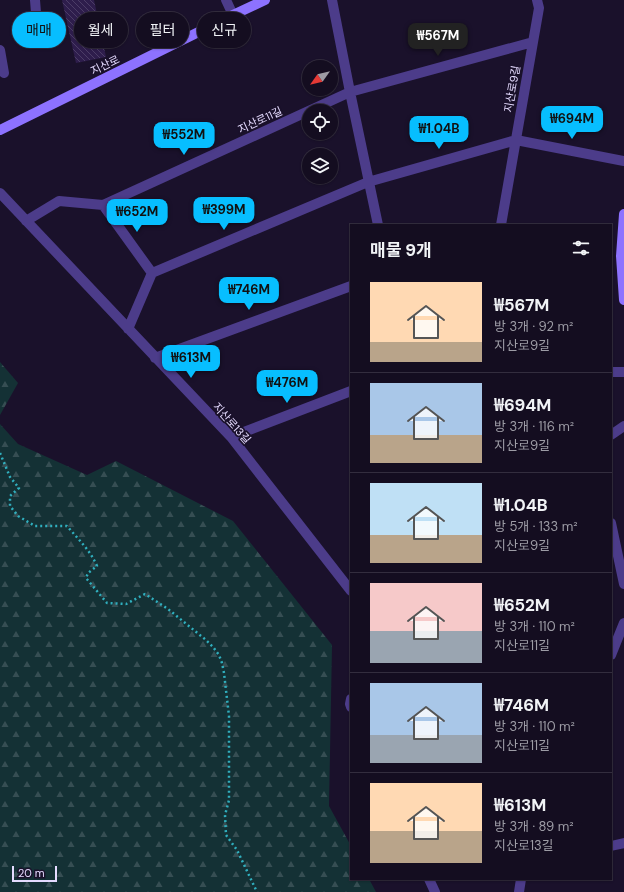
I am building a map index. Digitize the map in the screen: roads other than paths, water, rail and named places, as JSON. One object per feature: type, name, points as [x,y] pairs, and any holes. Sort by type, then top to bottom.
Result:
[{"type":"main road","name":"지산로","points":[[237,12],[265,0]]},
{"type":"main road","name":"지산로","points":[[0,130],[197,32]]},
{"type":"main road","points":[[624,214],[621,256],[624,300]]},
{"type":"street","points":[[35,0],[36,12]]},
{"type":"street","points":[[226,0],[231,12]]},
{"type":"street","points":[[332,0],[378,224]]},
{"type":"street","name":"지산로9길","points":[[501,224],[539,8],[537,0]]},
{"type":"street","name":"지산로9길","points":[[350,92],[533,42]]},
{"type":"street","points":[[0,50],[4,73]]},
{"type":"street","name":"지산로11길","points":[[26,221],[59,201],[103,205],[350,92]]},
{"type":"street","points":[[128,329],[152,273],[368,182],[516,140],[624,161]]},
{"type":"street","name":"지산로13길","points":[[0,193],[231,437],[350,590]]},
{"type":"street","points":[[103,205],[152,273]]},
{"type":"street","points":[[155,358],[350,286]]},
{"type":"street","points":[[612,372],[624,372]]},
{"type":"street","points":[[231,437],[350,391]]},
{"type":"street","points":[[612,434],[624,426]]},
{"type":"street","points":[[612,528],[624,584]]},
{"type":"street","points":[[612,653],[624,623]]},
{"type":"street","points":[[612,846],[624,843]]},
{"type":"street","points":[[429,880],[435,892]]},
{"type":"street","points":[[519,892],[521,880]]}]
